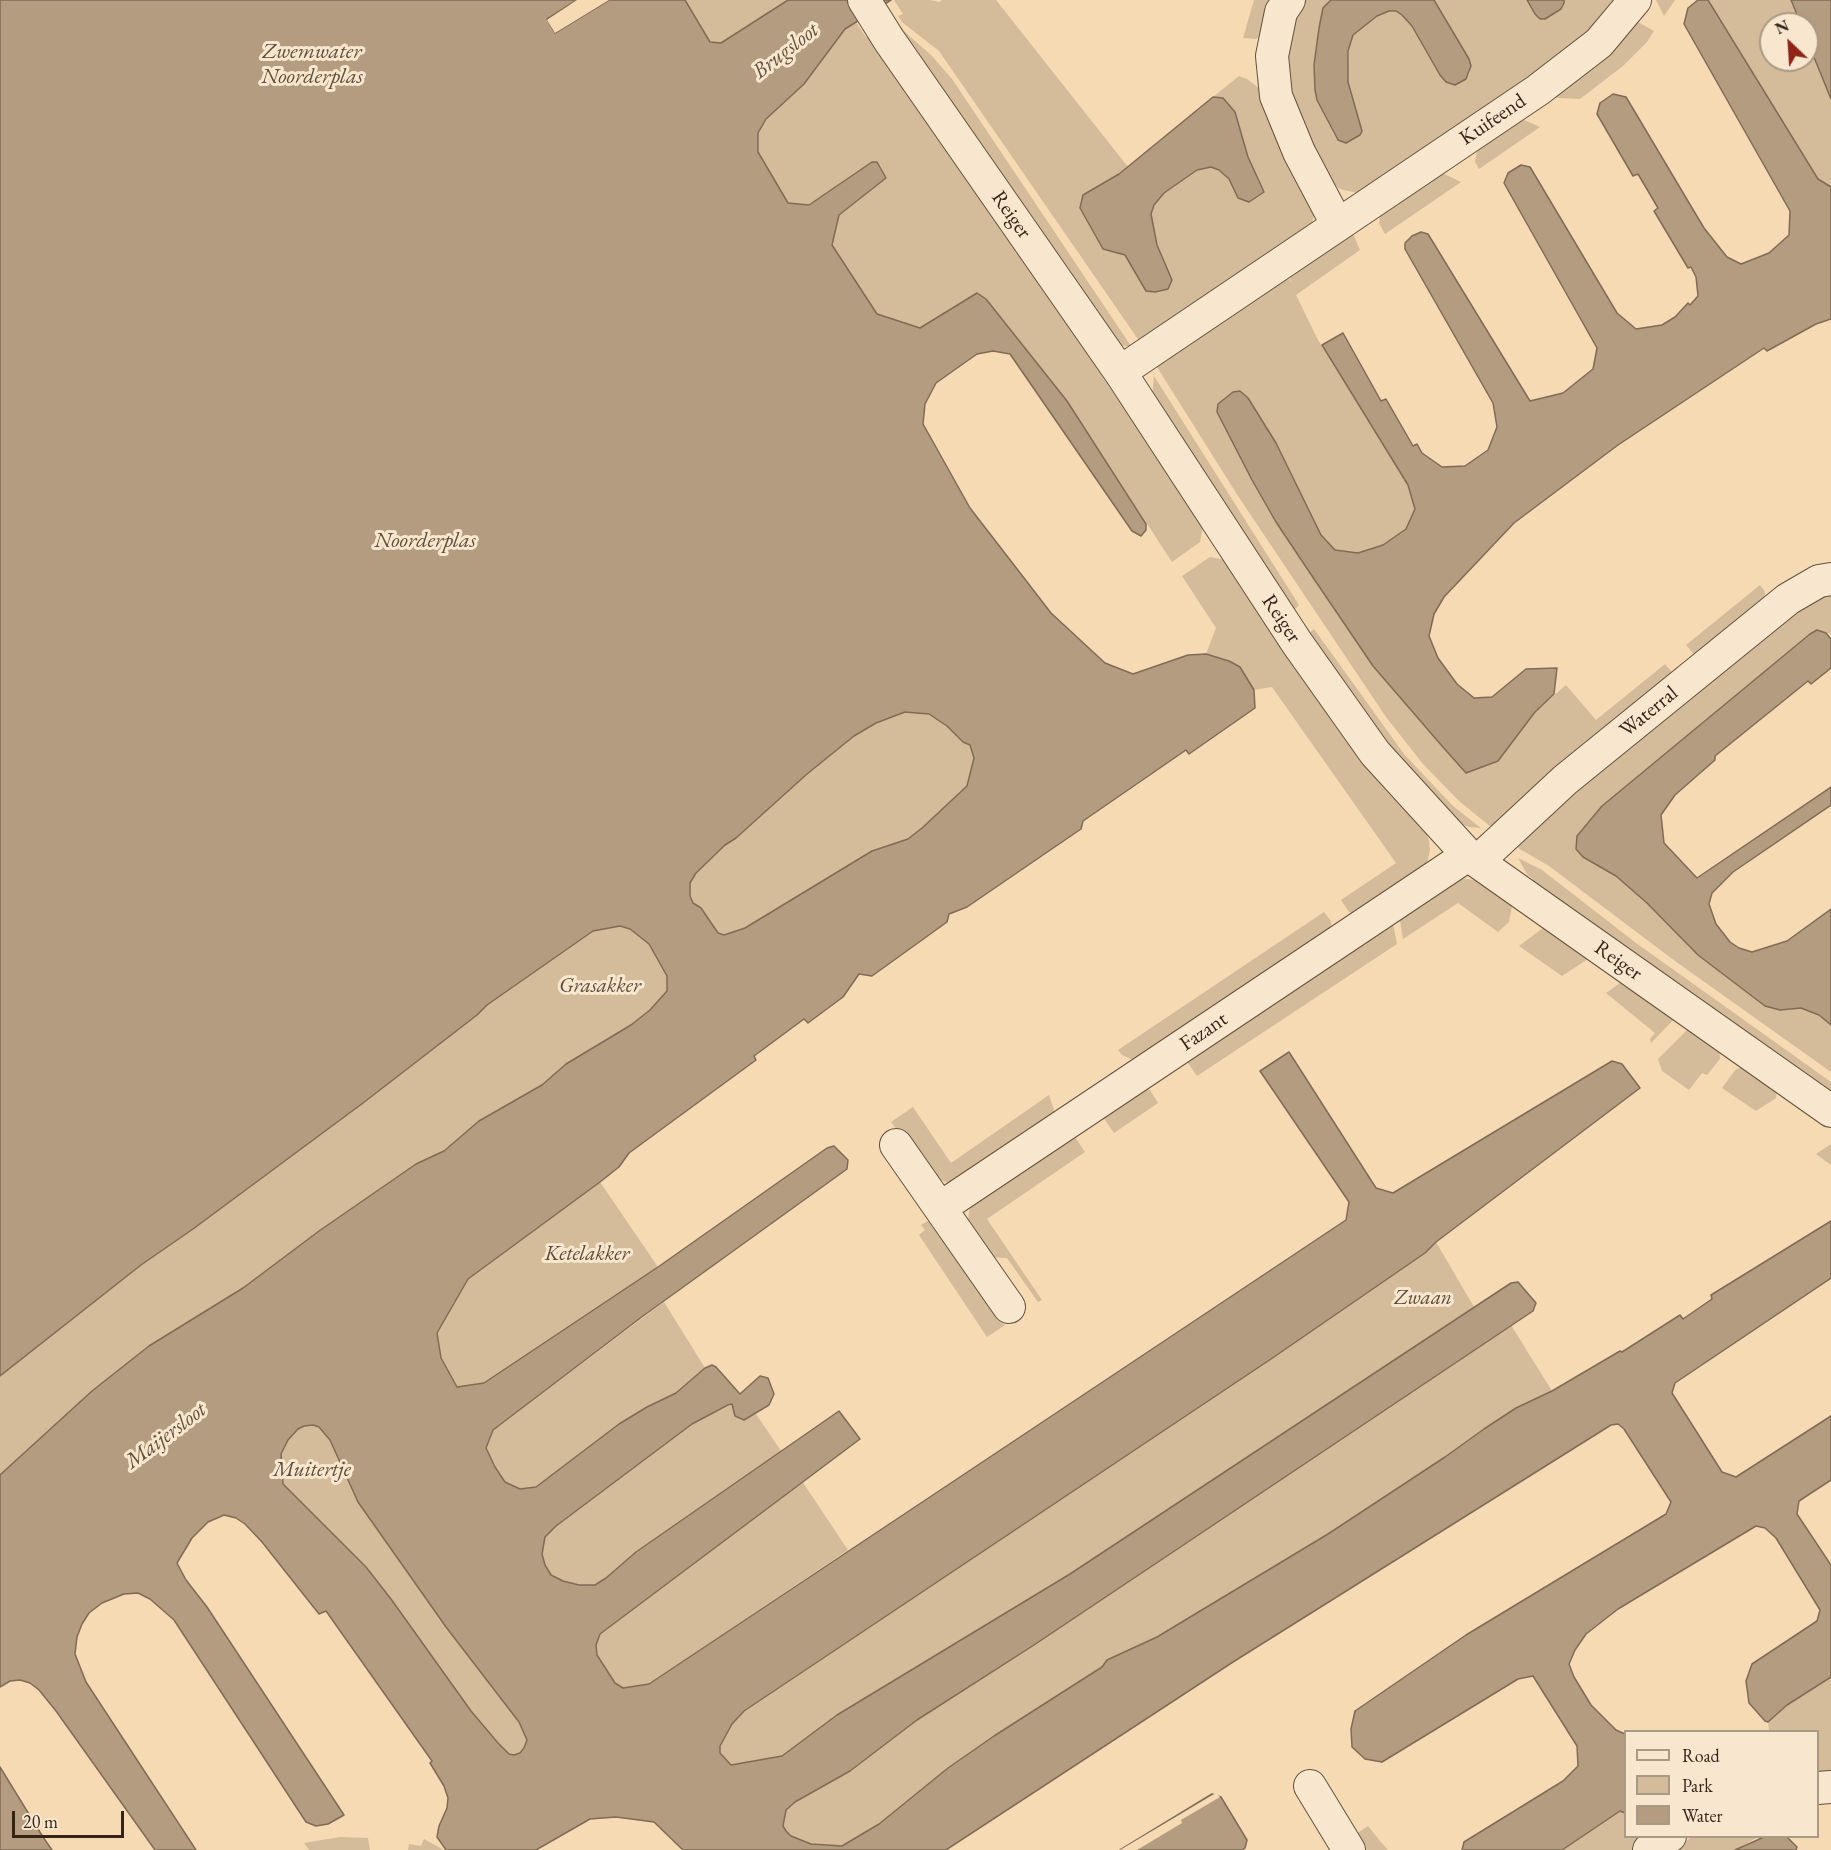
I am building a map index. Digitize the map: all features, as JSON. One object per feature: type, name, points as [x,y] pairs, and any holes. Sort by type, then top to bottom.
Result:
[{"type":"street","name":"Reiger","points":[[864,0],[889,40],[1120,372],[1297,644],[1369,744],[1473,858],[1831,1111]]},
{"type":"street","points":[[1289,0],[1281,12],[1272,56],[1276,96],[1299,152],[1337,224]]},
{"type":"street","name":"Kuifeend","points":[[1120,372],[1538,90],[1599,42],[1635,0]]},
{"type":"street","name":"Waterral","points":[[1473,858],[1565,780],[1788,599],[1819,581],[1831,579]]},
{"type":"street","name":"Fazant","points":[[940,1208],[1473,858]]},
{"type":"street","points":[[896,1145],[1009,1307]]},
{"type":"street","points":[[1310,1786],[1349,1850]]},
{"type":"street","points":[[1649,1850],[1667,1838]]},
{"type":"green space","points":[[685,0],[788,0],[721,43],[710,42]]},
{"type":"green space","points":[[894,0],[939,2],[942,0],[996,0],[1128,167],[1119,174],[1125,255],[1146,291],[1169,273],[1157,245],[1151,214],[1154,205],[1164,193],[1197,170],[1211,167],[1219,170],[1229,179],[1238,198],[1263,192],[1248,157],[1235,112],[1223,99],[1213,97],[1239,76],[1264,92],[1315,212],[1311,226],[1142,345],[939,51],[902,22],[898,16],[903,14]]},
{"type":"green space","points":[[1254,0],[1278,0],[1267,33],[1256,39],[1243,38]]},
{"type":"green space","points":[[1304,0],[1331,0],[1323,8],[1319,28],[1315,90],[1317,100],[1335,137],[1346,143],[1360,135],[1357,111],[1349,90],[1347,74],[1350,40],[1377,16],[1389,11],[1396,11],[1402,15],[1412,26],[1446,82],[1455,85],[1466,79],[1470,73],[1469,59],[1434,0],[1527,0],[1536,14],[1564,3],[1564,0],[1620,0],[1591,33],[1557,59],[1366,190],[1357,193],[1340,189],[1330,180],[1303,137],[1286,80],[1288,50],[1293,25]]},
{"type":"green space","points":[[1656,0],[1675,0],[1664,16]]},
{"type":"green space","points":[[1708,0],[1791,0],[1796,12],[1759,12],[1759,72],[1819,72],[1819,70],[1831,99],[1831,187],[1818,179]]},
{"type":"green space","points":[[895,19],[952,79],[1131,346],[1120,346]]},
{"type":"green space","points":[[1636,21],[1654,31],[1647,42],[1623,66],[1580,99],[1557,98],[1553,92]]},
{"type":"green space","points":[[856,22],[866,37],[872,34],[1203,527],[1200,542],[1172,562],[1067,401],[1022,344],[977,293],[920,328],[877,314],[832,246],[839,215],[886,178],[872,162],[809,205],[788,203],[757,152],[758,133],[766,119],[804,84],[845,29]]},
{"type":"green space","points":[[1517,117],[1540,127],[1479,169],[1475,162],[1477,150]]},
{"type":"green space","points":[[1438,171],[1461,182],[1385,234],[1379,223],[1381,212]]},
{"type":"green space","points":[[1350,233],[1354,236],[1360,250],[1296,295],[1318,340],[1408,485],[1415,509],[1406,529],[1383,545],[1358,553],[1335,550],[1321,535],[1276,443],[1248,398],[1217,412],[1276,522],[1373,666],[1466,773],[1498,760],[1535,712],[1566,685],[1596,720],[1665,664],[1672,672],[1671,681],[1491,827],[1459,801],[1423,764],[1386,717],[1238,496],[1157,367],[1288,277],[1292,284],[1289,276]]},
{"type":"green space","points":[[1154,376],[1299,605],[1292,612],[1152,398]]},
{"type":"green space","points":[[1210,557],[1225,560],[1359,757],[1391,796],[1425,831],[1429,840],[1430,850],[1426,868],[1359,915],[1349,912],[1341,900],[1396,863],[1272,687],[1254,690],[1240,667],[1206,654],[1216,628],[1182,576]]},
{"type":"green space","points":[[1760,585],[1767,601],[1698,659],[1686,645]]},
{"type":"green space","points":[[1825,595],[1831,595],[1831,634],[1817,630],[1810,634],[1602,806],[1577,835],[1576,849],[1583,857],[1616,876],[1647,903],[1698,955],[1765,1006],[1780,1010],[1801,1008],[1819,1015],[1831,1025],[1831,1072],[1675,961],[1549,866],[1518,848],[1524,832],[1798,608]]},
{"type":"green space","points":[[1314,629],[1404,754],[1453,806],[1481,828],[1469,827],[1456,822],[1416,786],[1308,634]]},
{"type":"green space","points":[[905,712],[929,714],[947,726],[963,742],[970,745],[974,758],[967,786],[908,839],[872,851],[745,928],[724,935],[718,933],[701,908],[693,903],[690,896],[690,883],[696,873],[725,845],[854,736],[876,723]]},
{"type":"green space","points":[[1518,858],[1542,870],[1636,943],[1831,1082],[1831,1095],[1531,882],[1533,879],[1527,874]]},
{"type":"green space","points":[[1460,878],[1481,881],[1513,901],[1509,922],[1498,932],[1458,903],[1403,939],[1399,915]]},
{"type":"green space","points":[[1324,912],[1331,921],[1332,934],[1140,1063],[1122,1055],[1118,1050]]},
{"type":"green space","points":[[1392,919],[1397,944],[1197,1076],[1188,1063],[1189,1055]]},
{"type":"green space","points":[[1547,925],[1591,957],[1562,976],[1519,946]]},
{"type":"green space","name":"Grasakker","points":[[620,926],[630,929],[649,944],[667,976],[667,991],[650,1010],[631,1025],[566,1064],[542,1085],[479,1121],[444,1151],[416,1164],[319,1231],[243,1288],[149,1346],[92,1391],[0,1475],[0,1376],[141,1265],[363,1103],[487,1005],[593,931]]},
{"type":"green space","points":[[1624,980],[1676,1017],[1651,1043],[1650,1039],[1655,1033],[1606,993]]},
{"type":"green space","points":[[1690,1027],[1719,1048],[1720,1059],[1707,1075],[1702,1073],[1689,1090],[1662,1071],[1658,1059]]},
{"type":"green space","points":[[1745,1067],[1777,1088],[1776,1098],[1756,1111],[1722,1088],[1736,1069]]},
{"type":"green space","points":[[1142,1088],[1150,1090],[1158,1103],[1114,1133],[1103,1117]]},
{"type":"green space","points":[[1049,1095],[1057,1119],[957,1183],[948,1183],[934,1177],[891,1122],[913,1107],[951,1163]]},
{"type":"green space","points":[[1073,1134],[1085,1152],[987,1219],[1042,1300],[1038,1302],[1007,1258],[987,1257],[968,1220],[969,1212],[972,1203]]},
{"type":"green space","points":[[1831,1144],[1831,1165],[1816,1154]]},
{"type":"green space","name":"Ketelakker","points":[[600,1182],[658,1267],[484,1383],[457,1387],[441,1358],[437,1333],[468,1279]]},
{"type":"green space","points":[[933,1218],[1005,1325],[987,1337],[919,1235],[925,1230],[921,1225]]},
{"type":"green space","name":"Zwaan","points":[[1436,1242],[1474,1307],[1070,1574],[837,1715],[782,1756],[730,1765],[720,1753],[720,1746],[732,1724],[744,1711],[1271,1359],[1425,1253]]},
{"type":"green space","name":"Ketelakker","points":[[664,1302],[705,1368],[676,1393],[619,1424],[536,1487],[520,1489],[506,1482],[495,1467],[486,1448],[493,1430]]},
{"type":"green space","name":"Zwaan","points":[[1511,1325],[1552,1391],[1516,1408],[1328,1534],[1157,1637],[1107,1660],[1102,1667],[948,1768],[879,1824],[842,1846],[811,1844],[791,1836],[786,1831],[783,1826],[786,1810],[795,1802],[850,1771],[917,1720],[1034,1645]]},
{"type":"green space","points":[[733,1404],[744,1420],[756,1414],[781,1451],[636,1552],[595,1585],[579,1585],[551,1575],[542,1554],[545,1537],[556,1526],[692,1424]]},
{"type":"green space","name":"Muitertje","points":[[313,1425],[319,1427],[330,1440],[358,1502],[446,1627],[519,1722],[527,1740],[520,1753],[509,1754],[498,1743],[471,1711],[366,1567],[283,1484],[281,1454],[287,1440],[298,1429]]},
{"type":"green space","points":[[802,1481],[848,1550],[649,1684],[623,1688],[615,1683],[597,1655],[596,1645],[600,1634]]},
{"type":"green space","points":[[1831,1677],[1831,1777],[1819,1778],[1819,1730],[1769,1730],[1768,1722],[1787,1705]]},
{"type":"green space","points":[[1620,1811],[1624,1813],[1624,1838],[1651,1838],[1632,1850],[1562,1850]]},
{"type":"green space","points":[[1368,1826],[1388,1850],[1362,1850],[1353,1836]]},
{"type":"green space","points":[[340,1837],[368,1838],[370,1850],[309,1850],[304,1843]]},
{"type":"green space","points":[[1690,1838],[1756,1838],[1735,1850],[1671,1850]]},
{"type":"green space","points":[[424,1839],[444,1850],[408,1850],[409,1844],[421,1846]]},
{"type":"water","points":[[0,0],[577,0],[547,19],[555,33],[609,0],[685,0],[710,42],[721,43],[788,0],[891,0],[845,29],[804,84],[766,119],[758,133],[758,152],[788,203],[809,205],[872,162],[877,162],[886,178],[839,215],[832,245],[877,314],[920,328],[977,293],[986,299],[1067,401],[1146,524],[1146,530],[1141,536],[1132,531],[1010,354],[993,351],[977,354],[936,383],[925,404],[923,424],[970,508],[1051,613],[1105,663],[1133,674],[1188,655],[1206,654],[1229,661],[1240,667],[1254,690],[1255,708],[1189,754],[1186,750],[1083,821],[1081,829],[967,907],[949,914],[947,922],[872,976],[859,974],[843,997],[808,1023],[804,1019],[754,1056],[756,1060],[629,1153],[619,1167],[600,1182],[468,1279],[437,1333],[441,1358],[457,1387],[484,1383],[658,1267],[827,1148],[834,1146],[848,1160],[847,1169],[643,1316],[493,1430],[486,1448],[505,1482],[520,1489],[536,1487],[619,1424],[676,1393],[705,1368],[712,1365],[716,1367],[740,1394],[760,1376],[768,1378],[774,1394],[769,1405],[744,1420],[735,1416],[732,1404],[692,1424],[556,1526],[545,1537],[542,1554],[545,1565],[551,1575],[563,1581],[579,1585],[595,1585],[636,1552],[839,1411],[860,1439],[600,1634],[596,1645],[597,1655],[615,1683],[623,1688],[649,1684],[1346,1220],[1349,1202],[1260,1071],[1289,1052],[1376,1188],[1393,1193],[1612,1061],[1622,1064],[1640,1088],[1436,1242],[1425,1253],[1271,1359],[744,1711],[732,1724],[720,1746],[720,1753],[731,1765],[782,1756],[837,1715],[1070,1574],[1511,1283],[1518,1282],[1536,1303],[1533,1311],[1034,1645],[917,1720],[850,1771],[795,1802],[786,1810],[783,1826],[791,1836],[811,1844],[842,1846],[879,1824],[948,1768],[1102,1667],[1107,1660],[1157,1637],[1328,1534],[1516,1408],[1552,1391],[1620,1351],[1622,1352],[1680,1315],[1683,1319],[1712,1299],[1711,1295],[1831,1221],[1831,1278],[1675,1383],[1672,1393],[1722,1472],[1736,1477],[1831,1416],[1831,1480],[1799,1501],[1797,1514],[1831,1565],[1831,1677],[1787,1705],[1768,1722],[1749,1703],[1746,1681],[1752,1664],[1817,1621],[1820,1610],[1776,1538],[1765,1528],[1756,1526],[1618,1609],[1586,1634],[1575,1650],[1569,1664],[1574,1677],[1591,1705],[1616,1730],[1624,1734],[1624,1813],[1620,1811],[1562,1850],[1462,1850],[1464,1842],[1563,1781],[1578,1766],[1577,1746],[1533,1676],[1518,1679],[1382,1762],[1365,1759],[1352,1747],[1351,1729],[1355,1711],[1466,1635],[1666,1514],[1671,1502],[1624,1429],[1618,1424],[1611,1425],[1233,1662],[946,1850],[683,1850],[654,1822],[616,1817],[590,1819],[536,1850],[446,1850],[437,1837],[448,1798],[444,1786],[430,1763],[432,1761],[326,1611],[319,1614],[245,1524],[236,1518],[224,1515],[208,1522],[192,1538],[177,1563],[186,1580],[207,1607],[344,1815],[328,1824],[316,1826],[306,1822],[174,1620],[150,1599],[138,1593],[124,1594],[102,1603],[89,1613],[77,1637],[75,1654],[86,1682],[196,1850],[155,1850],[39,1690],[30,1683],[20,1680],[10,1681],[0,1687],[0,1475],[92,1391],[149,1346],[243,1288],[319,1231],[416,1164],[444,1151],[479,1121],[542,1085],[566,1064],[631,1025],[650,1010],[667,991],[667,976],[649,944],[630,929],[620,926],[593,931],[487,1005],[363,1103],[141,1265],[0,1376]],"holes":[[[905,712],[929,714],[947,726],[963,742],[970,745],[974,758],[967,786],[908,839],[872,851],[745,928],[724,935],[718,933],[701,908],[693,903],[690,896],[690,883],[696,873],[725,845],[854,736],[876,723]],[[304,1426],[319,1427],[330,1440],[358,1502],[446,1627],[519,1722],[527,1740],[520,1753],[509,1754],[498,1743],[471,1711],[366,1567],[283,1484],[281,1454],[288,1440]]]},
{"type":"water","points":[[1331,0],[1434,0],[1469,59],[1471,66],[1466,79],[1455,85],[1446,82],[1412,26],[1402,15],[1396,11],[1389,11],[1377,16],[1353,35],[1348,51],[1348,82],[1362,131],[1360,135],[1346,143],[1338,140],[1317,100],[1315,90],[1314,65],[1319,28],[1323,8]]},
{"type":"water","points":[[1527,0],[1564,0],[1564,3],[1561,9],[1545,19],[1540,19]]},
{"type":"water","points":[[1698,0],[1708,0],[1818,179],[1831,187],[1831,319],[1816,324],[1767,351],[1764,348],[1618,445],[1514,523],[1444,597],[1434,614],[1429,636],[1438,658],[1457,684],[1474,698],[1492,697],[1526,669],[1557,668],[1554,694],[1535,712],[1498,761],[1466,773],[1373,666],[1310,573],[1276,522],[1252,480],[1217,412],[1218,404],[1233,392],[1240,391],[1248,398],[1276,443],[1321,535],[1335,550],[1358,553],[1383,545],[1406,529],[1415,509],[1408,485],[1322,345],[1343,333],[1381,401],[1386,399],[1413,446],[1417,444],[1422,453],[1442,467],[1465,466],[1488,450],[1497,427],[1493,403],[1405,249],[1405,243],[1412,236],[1421,232],[1428,234],[1530,401],[1563,393],[1593,369],[1597,348],[1504,183],[1508,173],[1521,165],[1530,167],[1617,313],[1636,329],[1662,325],[1675,317],[1688,303],[1690,305],[1698,296],[1696,277],[1691,267],[1688,268],[1654,211],[1658,208],[1638,174],[1633,176],[1597,114],[1600,103],[1613,94],[1626,97],[1704,228],[1727,257],[1741,264],[1769,253],[1789,235],[1790,211],[1684,24],[1688,8]]},
{"type":"water","points":[[1791,0],[1831,0],[1831,99],[1819,70],[1819,12],[1796,12]]},
{"type":"water","points":[[1213,97],[1223,98],[1235,112],[1248,157],[1264,192],[1249,202],[1238,198],[1229,179],[1219,170],[1211,167],[1197,170],[1164,193],[1154,205],[1151,214],[1157,245],[1172,280],[1168,289],[1155,292],[1146,291],[1125,255],[1103,249],[1080,208],[1083,195],[1119,174]]},
{"type":"water","points":[[1817,630],[1826,633],[1831,639],[1831,668],[1811,684],[1808,681],[1715,756],[1715,760],[1675,795],[1661,815],[1664,843],[1697,878],[1831,787],[1831,805],[1733,872],[1712,893],[1709,904],[1716,924],[1730,942],[1752,952],[1787,941],[1831,909],[1831,1025],[1819,1015],[1801,1008],[1780,1010],[1765,1006],[1698,955],[1647,903],[1616,876],[1583,857],[1576,849],[1577,836],[1602,806]]},
{"type":"water","points":[[0,1767],[43,1837],[52,1850],[0,1850]]},
{"type":"water","points":[[1212,1794],[1221,1797],[1247,1840],[1242,1850],[1120,1850]]},
{"type":"water","points":[[1762,1838],[1788,1838],[1797,1847],[1796,1850],[1735,1850]]},
{"type":"pier","points":[[580,0],[551,20],[556,29],[603,0],[609,0],[555,33],[547,20]]},
{"type":"pier","points":[[1216,1793],[1220,1797],[1137,1850],[1120,1850]]},
{"type":"water label","name":"Brugsloot","points":[[786,51]]},
{"type":"water label","name":"Zwemwater Noorderplas","points":[[312,64]]},
{"type":"water label","name":"Noorderplas","points":[[425,541]]},
{"type":"water label","name":"Maijersloot","points":[[166,1436]]}]
